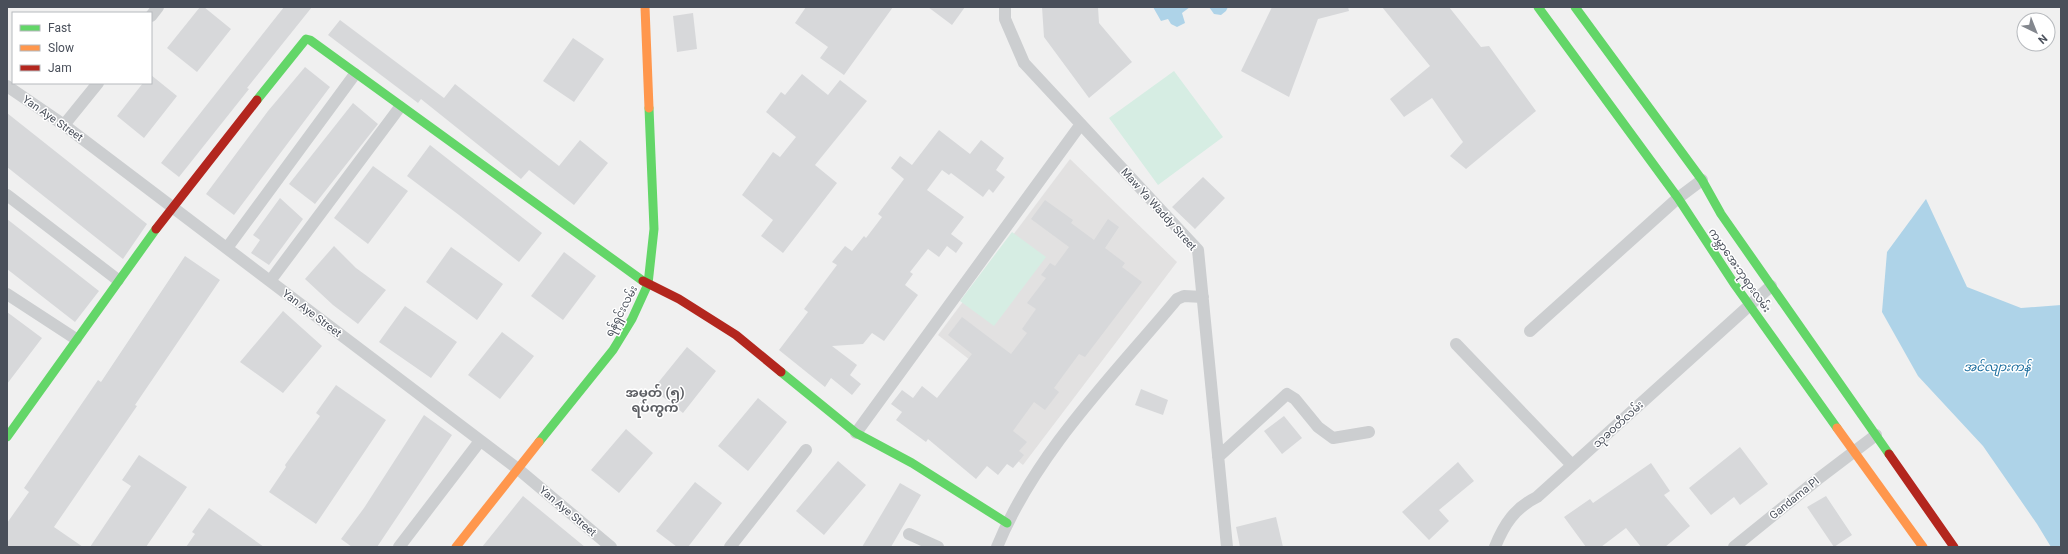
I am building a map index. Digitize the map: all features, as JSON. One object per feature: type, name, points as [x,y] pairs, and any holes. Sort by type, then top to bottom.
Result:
[{"type":"main road","name":"ရန်ရှင်းလမ်း","points":[[456,547],[613,350],[632,319],[648,284],[654,229],[645,7]]},
{"type":"main road","name":"ကမ္ဘာအေးဘုရားလမ်း","points":[[1538,7],[1678,198],[1749,305],[1923,547]]},
{"type":"main road","name":"ကမ္ဘာအေးဘုရားလမ်း","points":[[1575,7],[1702,180],[1721,214],[1954,547]]},
{"type":"main road","points":[[7,437],[118,280],[172,207],[306,39],[310,40],[355,74],[648,284],[679,299],[736,335],[856,433],[912,463],[1007,523]]},
{"type":"street","name":"Maw Ya Waddy Street","points":[[1006,7],[1006,19],[1024,63],[1198,250],[1227,547]]},
{"type":"street","points":[[227,248],[355,74]]},
{"type":"street","points":[[64,125],[97,84]]},
{"type":"street","name":"Yan Aye Street","points":[[8,89],[64,125],[227,248],[518,469],[612,547]]},
{"type":"street","points":[[270,281],[400,106]]},
{"type":"street","points":[[856,433],[1081,124]]},
{"type":"street","points":[[1530,332],[1678,198],[1702,180]]},
{"type":"street","points":[[7,195],[118,280]]},
{"type":"street","name":"သုခဝတီလမ်း","points":[[1495,547],[1501,530],[1512,515],[1525,503],[1537,497],[1749,305],[1772,286]]},
{"type":"street","points":[[7,294],[76,339]]},
{"type":"street","points":[[997,547],[1007,523],[1050,450],[1177,299],[1184,296],[1203,297]]},
{"type":"street","points":[[1456,344],[1572,465]]},
{"type":"street","points":[[1218,457],[1287,394],[1295,399],[1318,427],[1333,438],[1369,432]]},
{"type":"street","name":"Gandama Pl","points":[[1734,547],[1854,451],[1876,436]]},
{"type":"street","points":[[399,547],[480,440]]},
{"type":"street","points":[[730,547],[806,450]]},
{"type":"street","points":[[910,534],[938,547]]},
{"type":"shaded area","points":[[1070,159],[1177,262],[1023,465],[962,416],[993,378],[938,335]]},
{"type":"green space","points":[[1174,71],[1223,137],[1158,185],[1109,118]]},
{"type":"green space","points":[[1012,232],[1046,257],[994,326],[960,301]]},
{"type":"water","points":[[1153,7],[1190,7],[1182,13],[1185,23],[1177,27],[1171,24],[1168,19],[1161,21]]},
{"type":"water","points":[[1209,7],[1228,7],[1221,15],[1214,14]]},
{"type":"water","name":"အင်လျားကန်","points":[[1926,199],[1967,287],[2021,308],[2061,305],[2061,547],[2051,547],[2037,524],[1983,446],[1918,376],[1882,312],[1887,252]]},
{"type":"building","points":[[200,7],[204,7],[231,29],[197,72],[167,48]]},
{"type":"building","points":[[284,7],[312,7],[247,88],[249,89],[179,177],[161,163]]},
{"type":"building","points":[[806,7],[893,7],[844,75],[820,58],[828,47],[795,23]]},
{"type":"building","points":[[928,7],[965,7],[952,25]]},
{"type":"building","points":[[1042,7],[1098,7],[1099,23],[1132,62],[1089,98],[1044,37]]},
{"type":"building","points":[[1272,7],[1348,7],[1349,11],[1318,19],[1289,97],[1241,71]]},
{"type":"building","points":[[1382,7],[1449,7],[1481,47],[1489,46],[1536,111],[1466,169],[1450,156],[1463,142],[1432,98],[1404,117],[1390,99],[1430,66]]},
{"type":"building","points":[[693,13],[697,49],[677,52],[673,16]]},
{"type":"building","points":[[340,20],[444,98],[455,84],[559,166],[580,140],[608,163],[574,205],[529,170],[521,179],[421,99],[418,103],[328,35]]},
{"type":"building","points":[[573,38],[604,59],[574,102],[543,81]]},
{"type":"building","points":[[305,67],[330,87],[234,215],[206,194],[268,111]]},
{"type":"building","points":[[802,74],[828,95],[840,80],[867,101],[815,165],[837,183],[783,253],[761,236],[773,220],[742,195],[773,152],[780,157],[796,137],[766,112],[781,92],[785,95]]},
{"type":"building","points":[[152,76],[177,96],[144,138],[117,116],[142,84],[152,84]]},
{"type":"building","points":[[353,103],[378,124],[315,204],[289,184]]},
{"type":"building","points":[[7,113],[147,224],[123,259],[7,167]]},
{"type":"building","points":[[939,130],[970,154],[981,140],[1004,158],[996,170],[1005,177],[993,193],[989,189],[983,197],[951,173],[949,175],[942,170],[927,190],[964,217],[951,234],[963,243],[956,253],[947,246],[939,257],[928,249],[910,272],[913,274],[905,285],[918,295],[884,341],[872,333],[863,344],[832,346],[857,365],[850,375],[861,384],[852,395],[831,378],[825,387],[779,350],[808,312],[804,309],[837,265],[832,262],[845,246],[852,251],[864,236],[866,238],[882,217],[878,214],[904,179],[891,168],[900,156],[912,165]]},
{"type":"building","points":[[430,145],[542,233],[519,262],[407,176]]},
{"type":"building","points":[[373,166],[408,191],[368,244],[334,218]]},
{"type":"building","points":[[1203,177],[1225,198],[1195,229],[1172,207]]},
{"type":"building","points":[[280,198],[303,219],[269,265],[251,253],[260,240],[253,235]]},
{"type":"building","points":[[1045,200],[1073,220],[1071,223],[1094,240],[1108,219],[1119,227],[1105,248],[1125,263],[1122,267],[1142,282],[1085,357],[1079,354],[1054,388],[1059,392],[1045,410],[1034,402],[1013,431],[1027,442],[1019,451],[1024,455],[1013,468],[1007,464],[998,475],[987,466],[976,479],[928,439],[926,442],[896,420],[902,412],[891,404],[902,390],[913,398],[922,386],[937,398],[972,354],[948,335],[962,317],[1011,354],[1027,333],[1022,329],[1036,309],[1027,303],[1046,278],[1041,275],[1050,263],[1055,266],[1069,247],[1031,219]]},
{"type":"building","points":[[7,219],[99,291],[75,322],[7,269]]},
{"type":"building","points":[[334,246],[356,268],[386,290],[358,324],[333,305],[305,279]]},
{"type":"building","points":[[451,247],[503,284],[477,320],[426,282]]},
{"type":"building","points":[[564,252],[596,276],[563,320],[531,296]]},
{"type":"building","points":[[185,256],[220,280],[135,405],[137,406],[54,527],[83,547],[7,547],[7,523],[29,492],[24,488],[98,380],[101,382]]},
{"type":"building","points":[[405,306],[457,342],[431,378],[379,342]]},
{"type":"building","points":[[283,311],[322,346],[283,393],[240,362]]},
{"type":"building","points":[[7,312],[42,338],[7,384]]},
{"type":"building","points":[[502,332],[534,356],[500,399],[468,375]]},
{"type":"building","points":[[687,347],[716,371],[683,413],[653,389]]},
{"type":"building","points":[[336,385],[386,420],[316,524],[269,492],[286,467],[285,465],[320,416],[316,413]]},
{"type":"building","points":[[1141,389],[1168,400],[1163,415],[1135,405]]},
{"type":"building","points":[[758,398],[787,422],[748,471],[718,446]]},
{"type":"building","points":[[424,415],[452,435],[377,547],[352,547],[341,539],[364,508]]},
{"type":"building","points":[[1284,416],[1302,438],[1282,454],[1264,431]]},
{"type":"building","points":[[626,429],[653,453],[619,493],[591,470]]},
{"type":"building","points":[[1740,447],[1768,484],[1740,505],[1734,497],[1711,515],[1689,488]]},
{"type":"building","points":[[139,455],[187,487],[146,547],[90,547],[131,486],[122,480]]},
{"type":"building","points":[[838,461],[866,485],[824,535],[796,511]]},
{"type":"building","points":[[1458,462],[1474,481],[1439,510],[1449,521],[1429,540],[1402,512]]},
{"type":"building","points":[[1651,463],[1670,491],[1664,495],[1690,526],[1665,547],[1641,547],[1626,528],[1601,547],[1586,547],[1564,517],[1590,499],[1593,503]]},
{"type":"building","points":[[695,482],[722,503],[688,547],[677,547],[656,531]]},
{"type":"building","points":[[900,483],[921,495],[891,547],[862,547]]},
{"type":"building","points":[[523,496],[585,547],[482,547]]},
{"type":"building","points":[[1826,496],[1852,535],[1834,547],[1807,507]]},
{"type":"building","points":[[209,508],[264,547],[186,547],[195,534],[192,532]]},
{"type":"building","points":[[1276,517],[1283,547],[1240,547],[1236,527]]},
{"type":"traffic: fast","points":[[1538,7],[1678,198],[1735,285],[1837,428]]},
{"type":"traffic: fast","points":[[1575,7],[1702,180],[1721,214],[1889,454]]},
{"type":"traffic: fast","points":[[257,100],[306,39],[310,40],[643,281]]},
{"type":"traffic: fast","points":[[539,442],[613,350],[632,319],[648,284],[654,229],[649,108]]},
{"type":"traffic: fast","points":[[7,437],[156,229]]},
{"type":"traffic: fast","points":[[781,372],[856,433],[912,463],[1007,523]]},
{"type":"traffic: slow","points":[[645,7],[649,108]]},
{"type":"traffic: slow","points":[[1837,428],[1923,547]]},
{"type":"traffic: slow","points":[[456,547],[539,442]]},
{"type":"traffic: jam","points":[[156,229],[257,100]]},
{"type":"traffic: jam","points":[[643,281],[679,299],[736,335],[781,372]]},
{"type":"traffic: jam","points":[[1889,454],[1954,547]]},
{"type":"district","name":"အမှတ် (၅) ရပ်ကွက်","points":[[655,400]]}]
